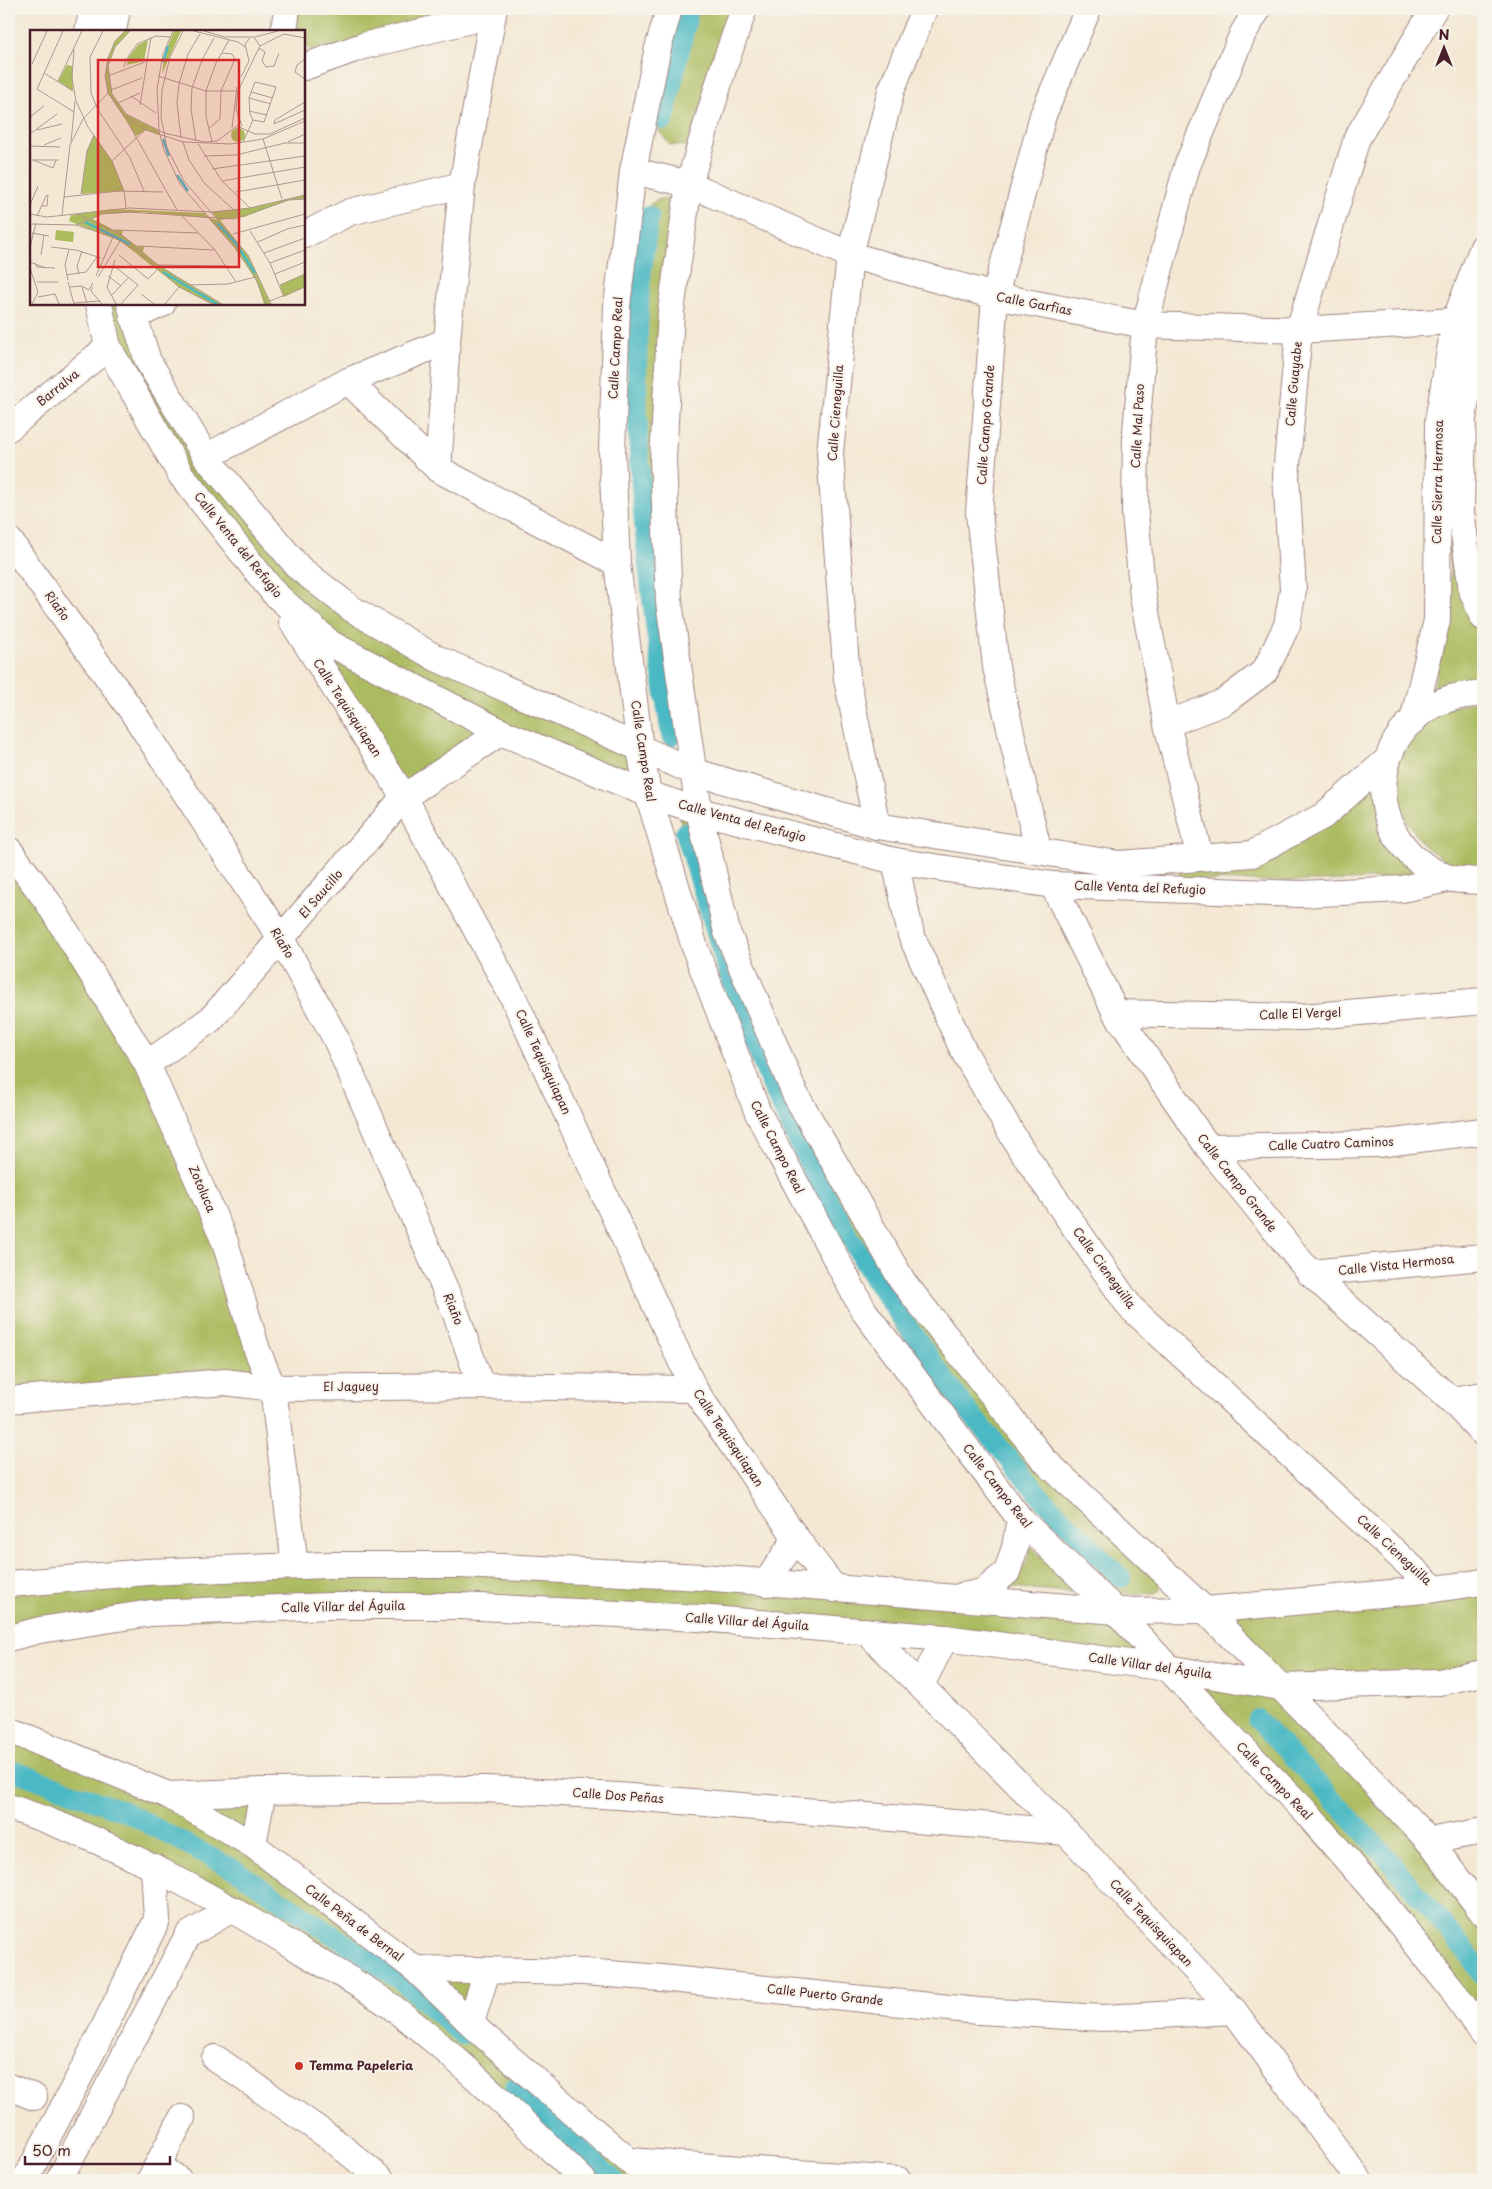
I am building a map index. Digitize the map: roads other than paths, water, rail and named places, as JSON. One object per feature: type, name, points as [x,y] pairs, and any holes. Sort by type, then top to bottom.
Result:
[{"type":"street","points":[[88,30],[93,9]]},
{"type":"street","points":[[113,30],[117,9]]},
{"type":"street","points":[[284,30],[287,9]]},
{"type":"street","name":"Calle Campo Real","points":[[669,9],[657,52],[633,171],[617,306],[612,452],[617,563],[640,749],[648,794],[696,951],[758,1113],[864,1311],[1020,1519],[1116,1611],[1227,1732],[1303,1809],[1369,1885],[1451,1988],[1483,2034]]},
{"type":"street","points":[[744,9],[689,184],[671,311],[663,459],[669,602],[699,811],[727,932],[795,1094],[903,1282],[1044,1460],[1205,1610],[1280,1687],[1429,1841],[1483,1913]]},
{"type":"street","name":"Calle Cieneguilla","points":[[877,826],[848,679],[830,453],[850,255],[891,91],[924,9]]},
{"type":"street","name":"Calle Campo Grande","points":[[1038,850],[996,667],[979,513],[995,296],[1043,115],[1088,9]]},
{"type":"street","name":"Calle Mal Paso","points":[[1200,858],[1167,724],[1143,596],[1135,514],[1136,432],[1145,325],[1187,166],[1243,33],[1258,9]]},
{"type":"street","name":"Calle Guayabe","points":[[1167,724],[1224,702],[1265,671],[1288,624],[1293,590],[1286,476],[1299,330],[1357,138],[1434,9]]},
{"type":"street","points":[[305,67],[363,46],[493,12],[462,186],[447,341],[438,469]]},
{"type":"street","name":"Calle Garfias","points":[[633,171],[689,184],[850,255],[995,296],[1145,325],[1299,330],[1455,321]]},
{"type":"street","points":[[305,234],[350,212],[462,186]]},
{"type":"street","name":"Calle Sierra Hermosa","points":[[1413,720],[1437,620],[1438,421],[1455,321],[1483,247]]},
{"type":"street","name":"Calle Venta del Refugio","points":[[99,305],[108,347],[181,475],[274,593],[331,644],[501,732],[648,794],[699,811],[895,861],[1053,884],[1301,894],[1402,889],[1451,878]]},
{"type":"street","points":[[131,310],[157,305]]},
{"type":"street","name":"Calle Venta del Refugio","points":[[131,310],[148,361],[206,457],[299,568],[352,609],[436,658],[692,771],[877,826],[1119,864],[1252,854],[1323,816],[1386,761]]},
{"type":"street","name":"Calle Sierra Hermosa","points":[[1483,311],[1477,327],[1463,419],[1461,512],[1472,591],[1483,617]]},
{"type":"street","points":[[206,457],[348,381],[447,341]]},
{"type":"street","name":"Barralva","points":[[9,428],[108,347]]},
{"type":"street","points":[[348,381],[438,469],[617,563]]},
{"type":"street","name":"Riaño","points":[[9,540],[132,711],[281,939],[335,1036],[456,1314],[481,1386]]},
{"type":"street","points":[[274,593],[299,568]]},
{"type":"street","name":"Calle Tequisquiapan","points":[[274,593],[404,797],[514,999],[694,1389],[796,1538],[835,1589]]},
{"type":"street","points":[[1483,694],[1467,694],[1432,705],[1403,729],[1386,761],[1382,798],[1394,833],[1418,861],[1451,878],[1483,881]]},
{"type":"street","name":"El Saucillo","points":[[147,1064],[211,1019],[404,797],[501,732]]},
{"type":"street","name":"Zotoluca","points":[[9,850],[48,902],[147,1064],[225,1242],[257,1350],[273,1388],[295,1566]]},
{"type":"street","name":"Calle Cieneguilla","points":[[895,861],[912,935],[963,1050],[1020,1148],[1130,1307],[1435,1589]]},
{"type":"street","name":"Calle Campo Grande","points":[[1053,884],[1116,1013],[1208,1147],[1310,1273],[1451,1400],[1483,1433]]},
{"type":"street","name":"Calle El Vergel","points":[[1116,1013],[1303,1017],[1483,1000]]},
{"type":"street","name":"Calle Cuatro Caminos","points":[[1208,1147],[1378,1144],[1483,1131]]},
{"type":"street","name":"Calle Vista Hermosa","points":[[1310,1273],[1483,1256]]},
{"type":"street","name":"El Jaguey","points":[[9,1400],[225,1382],[273,1388],[481,1386],[694,1389]]},
{"type":"street","points":[[1451,1400],[1483,1395]]},
{"type":"street","points":[[950,1598],[983,1592],[1007,1572],[1016,1547],[1020,1519]]},
{"type":"street","points":[[766,1583],[796,1538]]},
{"type":"street","points":[[9,1584],[147,1572],[295,1566],[460,1565],[702,1577],[1116,1611],[1205,1610],[1435,1589],[1483,1582]]},
{"type":"street","name":"Calle Villar del Águila","points":[[9,1638],[40,1630],[151,1612],[329,1606],[459,1606],[699,1618],[945,1638],[1167,1668],[1280,1687],[1439,1682],[1483,1673]]},
{"type":"street","name":"Calle Tequisquiapan","points":[[866,1631],[922,1685],[1066,1832],[1234,2011],[1359,2180]]},
{"type":"street","points":[[922,1685],[945,1638]]},
{"type":"street","name":"Calle Peña de Bernal","points":[[9,1730],[168,1795],[253,1845],[415,1970],[477,2028],[629,2161],[657,2180]]},
{"type":"street","name":"Calle Dos Peñas","points":[[168,1795],[263,1791],[484,1789],[590,1794],[1066,1832]]},
{"type":"street","points":[[253,1845],[263,1791]]},
{"type":"street","points":[[9,1807],[33,1815],[154,1867],[232,1909],[395,2008],[458,2060],[583,2180]]},
{"type":"street","points":[[1429,1841],[1483,1831]]},
{"type":"street","points":[[25,2180],[86,2064],[157,1920],[154,1867]]},
{"type":"street","points":[[59,2180],[188,1935],[232,1909]]},
{"type":"street","name":"Calle Puerto Grande","points":[[415,1970],[584,1972],[661,1978],[978,2011],[1103,2018],[1234,2011]]},
{"type":"street","points":[[458,2060],[477,2028],[487,1971]]},
{"type":"street","points":[[215,2058],[332,2139],[382,2180]]},
{"type":"street","points":[[86,2064],[110,2081]]},
{"type":"street","points":[[9,2087],[34,2097]]},
{"type":"street","points":[[179,2180],[154,2173],[182,2118]]},
{"type":"street","points":[[629,2161],[725,2174],[898,2180]]},
{"type":"waterway","points":[[664,120],[689,9]]},
{"type":"waterway","points":[[649,216],[639,306],[637,360],[640,468],[649,576],[671,736]]},
{"type":"waterway","points":[[685,832],[733,988],[770,1082],[813,1173],[874,1279],[964,1406],[1040,1496],[1121,1578]]},
{"type":"waterway","points":[[1257,1719],[1384,1854],[1472,1959],[1483,1976]]},
{"type":"waterway","points":[[9,1769],[126,1812],[237,1871],[400,1980],[462,2035]]},
{"type":"waterway","points":[[514,2087],[614,2180]]},
{"type":"place","name":"Temma Papeleria","points":[[299,2066]]}]
